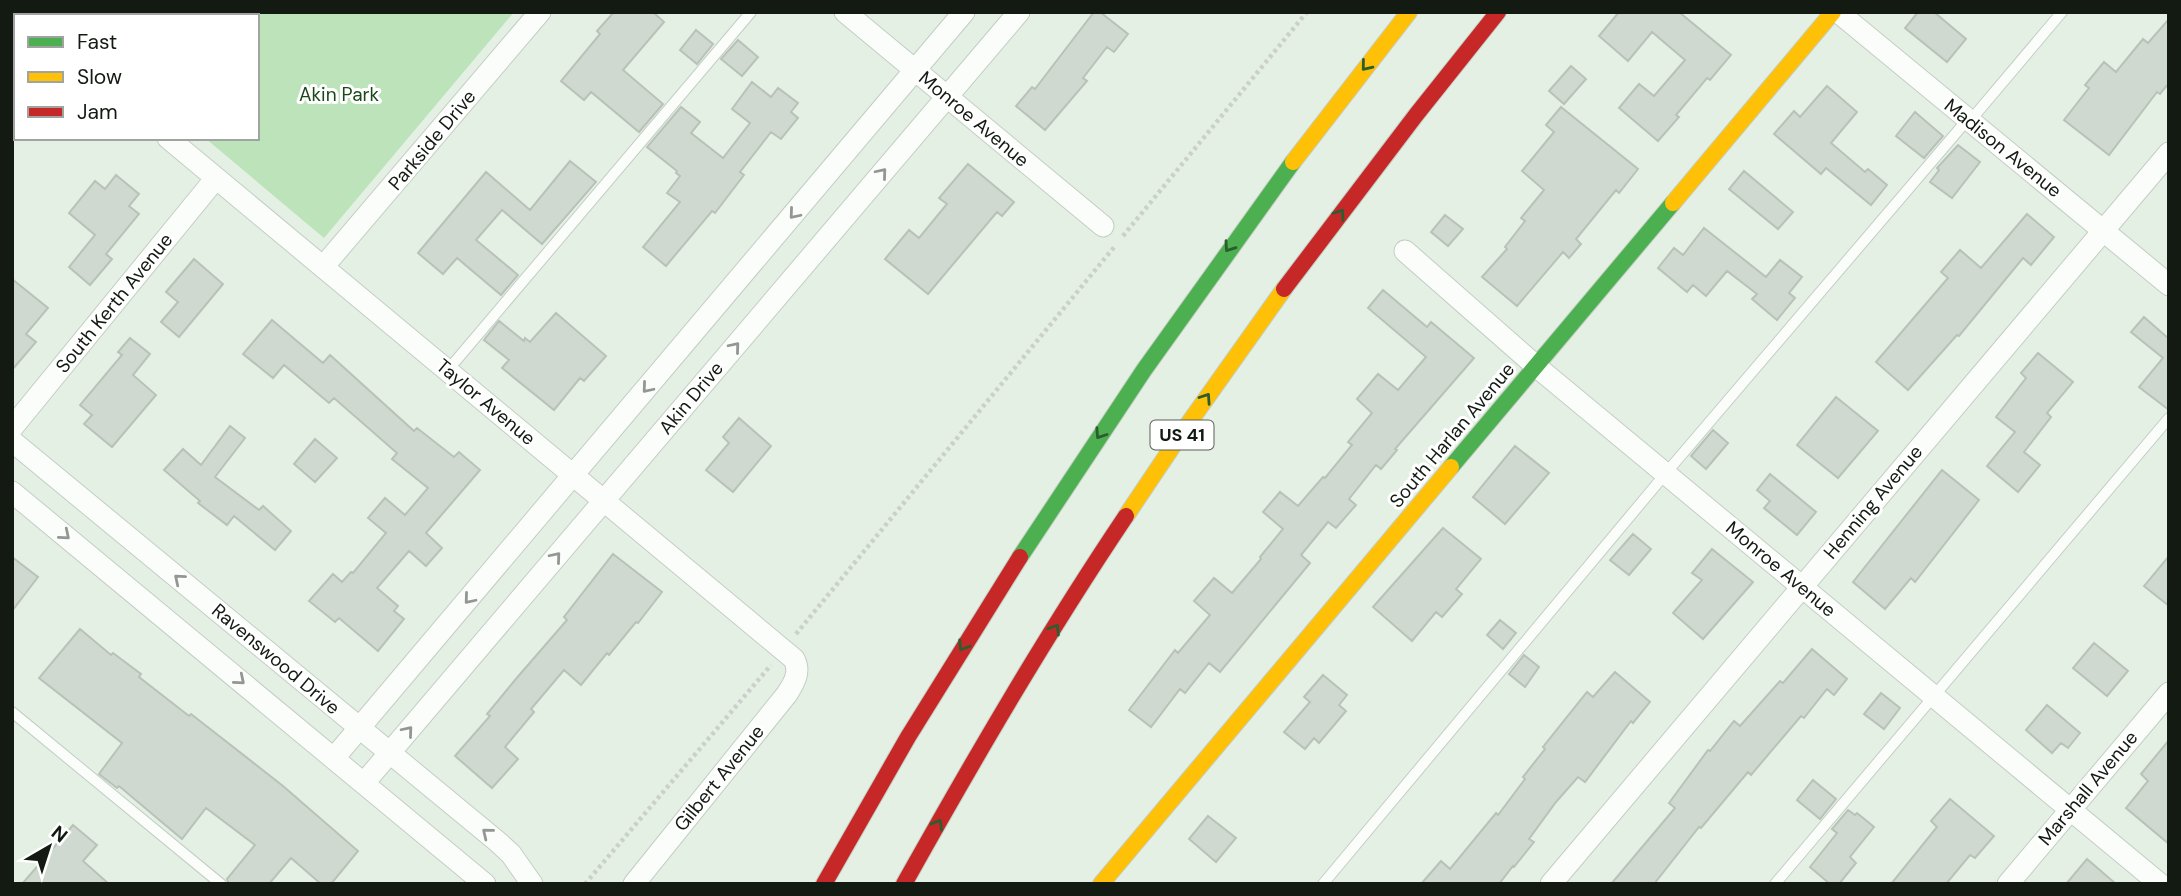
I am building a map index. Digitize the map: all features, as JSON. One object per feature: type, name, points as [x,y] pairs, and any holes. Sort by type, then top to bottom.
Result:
[{"type":"main road","points":[[824,884],[934,693],[1063,488],[1238,234],[1409,12]]},
{"type":"main road","name":"US 41","points":[[904,884],[989,736],[1098,559],[1214,386],[1343,209],[1498,12]]},
{"type":"main road","name":"South Harlan Avenue","points":[[1101,884],[1835,12]]},
{"type":"street","name":"Parkside Drive","points":[[323,267],[540,12]]},
{"type":"street","name":"Monroe Avenue","points":[[845,12],[1103,226]]},
{"type":"street","name":"Akin Drive","points":[[334,758],[964,12]]},
{"type":"street","name":"Akin Drive","points":[[364,783],[1018,12]]},
{"type":"street","name":"Madison Avenue","points":[[1835,12],[2169,285]]},
{"type":"street","name":"Taylor Avenue","points":[[170,140],[789,654],[797,663],[797,669]]},
{"type":"street","name":"Henning Avenue","points":[[1551,884],[2169,153]]},
{"type":"street","name":"South Kerth Avenue","points":[[12,428],[216,178]]},
{"type":"street","name":"Monroe Avenue","points":[[1405,251],[1537,367],[2160,884]]},
{"type":"street","name":"Ravenswood Drive","points":[[12,441],[505,848],[528,882]]},
{"type":"street","name":"Ravenswood Drive","points":[[12,492],[485,884]]},
{"type":"street","name":"Gilbert Avenue","points":[[634,884],[781,702],[792,685],[797,669]]},
{"type":"street","name":"Marshall Avenue","points":[[2008,884],[2169,693]]},
{"type":"lane","points":[[448,370],[751,12]]},
{"type":"lane","points":[[1323,884],[1666,474],[2062,12]]},
{"type":"lane","points":[[1775,884],[2169,418]]},
{"type":"lane","points":[[12,712],[221,884]]},
{"type":"path","points":[[799,630],[1307,12]]},
{"type":"path","points":[[585,884],[770,665]]},
{"type":"green space","name":"Akin Park","points":[[55,12],[514,12],[324,238],[207,140],[259,140],[259,14]]},
{"type":"building","points":[[614,12],[653,12],[664,22],[623,70],[663,104],[639,132],[591,92],[584,100],[561,81],[600,34],[597,31]]},
{"type":"building","points":[[1094,12],[1100,12],[1128,34],[1114,52],[1107,47],[1083,78],[1087,81],[1045,130],[1016,106],[1032,87],[1035,89]]},
{"type":"building","points":[[1619,12],[1679,12],[1731,55],[1710,80],[1707,78],[1658,141],[1619,108],[1639,84],[1654,96],[1685,60],[1652,32],[1628,61],[1599,36]]},
{"type":"building","points":[[1918,12],[1934,12],[1966,39],[1947,62],[1905,28]]},
{"type":"building","points":[[2169,19],[2169,83],[2160,94],[2157,92],[2109,155],[2064,120],[2089,88],[2085,85],[2104,62],[2116,72],[2143,39],[2148,43]]},
{"type":"building","points":[[696,30],[713,44],[697,64],[680,50]]},
{"type":"building","points":[[738,40],[758,57],[742,76],[721,59]]},
{"type":"building","points":[[1571,66],[1586,79],[1564,104],[1549,91]]},
{"type":"building","points":[[752,82],[771,97],[778,88],[798,103],[791,112],[798,118],[781,139],[771,132],[740,172],[744,175],[715,213],[712,211],[666,266],[643,247],[680,202],[667,193],[680,176],[647,147],[681,107],[700,122],[691,133],[723,158],[750,123],[732,109]]},
{"type":"building","points":[[1827,86],[1857,112],[1831,143],[1865,172],[1868,169],[1887,185],[1871,205],[1826,168],[1821,174],[1774,134],[1794,111],[1800,117]]},
{"type":"building","points":[[1561,107],[1638,169],[1619,193],[1616,190],[1576,239],[1581,244],[1569,258],[1563,252],[1517,306],[1482,277],[1507,249],[1505,247],[1525,221],[1521,218],[1544,190],[1522,171],[1554,132],[1546,125]]},
{"type":"building","points":[[1915,112],[1943,136],[1924,158],[1896,136]]},
{"type":"building","points":[[1958,145],[1980,162],[1952,198],[1930,182],[1939,170],[1937,168]]},
{"type":"building","points":[[570,161],[596,182],[542,244],[502,210],[476,240],[518,275],[501,295],[457,258],[443,274],[418,253],[486,172],[530,210]]},
{"type":"building","points":[[968,164],[1014,202],[1002,216],[997,212],[928,294],[885,259],[909,230],[919,238],[947,204],[939,198]]},
{"type":"building","points":[[1744,171],[1793,212],[1778,229],[1729,189]]},
{"type":"building","points":[[116,175],[139,194],[129,206],[139,214],[106,254],[112,259],[90,285],[69,267],[95,235],[69,213],[95,181],[105,189]]},
{"type":"building","points":[[2027,214],[2054,237],[2031,265],[2023,258],[1959,336],[1957,335],[1908,390],[1876,362],[1948,278],[1941,272],[1960,250],[1981,268]]},
{"type":"building","points":[[1445,215],[1463,229],[1448,246],[1431,232]]},
{"type":"building","points":[[1704,228],[1766,277],[1780,260],[1802,277],[1789,293],[1795,298],[1777,320],[1752,299],[1757,294],[1727,271],[1706,296],[1693,285],[1687,292],[1658,268],[1674,248],[1683,255]]},
{"type":"building","points":[[194,259],[223,284],[179,337],[161,322],[178,302],[166,292]]},
{"type":"building","points":[[12,279],[48,308],[26,334],[36,342],[12,370]]},
{"type":"building","points":[[1383,290],[1427,327],[1431,322],[1474,358],[1395,449],[1397,450],[1381,469],[1376,465],[1349,499],[1356,505],[1336,528],[1328,522],[1301,555],[1310,563],[1220,672],[1209,663],[1185,693],[1180,689],[1151,727],[1129,710],[1175,650],[1178,653],[1210,615],[1194,601],[1214,578],[1232,593],[1261,559],[1283,529],[1263,512],[1280,492],[1298,506],[1323,477],[1325,478],[1352,445],[1348,442],[1372,413],[1357,399],[1378,374],[1398,390],[1426,357],[1368,308]]},
{"type":"building","points":[[556,313],[606,356],[584,381],[580,378],[554,410],[502,368],[509,360],[484,340],[499,321],[524,341],[525,338],[530,342]]},
{"type":"building","points":[[2144,317],[2169,339],[2169,410],[2139,387],[2163,358],[2131,332]]},
{"type":"building","points":[[272,320],[323,363],[330,355],[414,431],[417,428],[454,457],[459,452],[480,470],[426,533],[442,548],[426,566],[409,551],[377,588],[398,606],[394,611],[404,619],[378,651],[339,618],[335,622],[309,601],[333,574],[342,582],[353,573],[386,533],[368,518],[385,498],[405,515],[428,488],[392,459],[397,453],[334,398],[329,403],[284,365],[273,378],[243,354]]},
{"type":"building","points":[[130,338],[150,354],[133,375],[156,395],[112,447],[84,424],[92,415],[80,405],[122,355],[118,352]]},
{"type":"building","points":[[2038,353],[2073,382],[2047,413],[2051,417],[2024,452],[2040,465],[2018,492],[1987,466],[2015,432],[1996,417],[2026,378],[2021,373]]},
{"type":"building","points":[[1836,397],[1878,431],[1838,478],[1797,445]]},
{"type":"building","points":[[739,418],[771,446],[733,492],[706,470],[729,443],[723,437]]},
{"type":"building","points":[[230,426],[245,438],[215,477],[259,510],[263,506],[291,531],[275,550],[234,516],[227,525],[198,503],[200,501],[164,470],[183,449],[201,465]]},
{"type":"building","points":[[1713,430],[1728,443],[1706,469],[1691,456]]},
{"type":"building","points":[[315,439],[337,458],[315,482],[294,464]]},
{"type":"building","points":[[1515,446],[1549,473],[1505,524],[1473,497]]},
{"type":"building","points":[[1942,470],[1979,500],[1915,582],[1911,578],[1885,609],[1853,582]]},
{"type":"building","points":[[1770,474],[1816,512],[1797,535],[1764,508],[1770,501],[1757,490]]},
{"type":"building","points":[[1443,528],[1481,559],[1456,589],[1462,594],[1442,617],[1436,612],[1412,641],[1373,607]]},
{"type":"building","points":[[1633,534],[1651,549],[1629,575],[1610,560]]},
{"type":"building","points":[[1712,549],[1753,582],[1703,639],[1673,613],[1702,580],[1692,573]]},
{"type":"building","points":[[613,554],[662,592],[638,623],[636,622],[609,655],[607,653],[581,685],[564,670],[531,709],[534,712],[505,747],[518,759],[492,788],[455,756],[567,620],[564,617]]},
{"type":"building","points":[[2169,556],[2169,606],[2144,586]]},
{"type":"building","points":[[12,557],[38,577],[12,611]]},
{"type":"building","points":[[1500,620],[1516,633],[1503,649],[1487,635]]},
{"type":"building","points":[[80,629],[111,655],[113,653],[141,674],[139,677],[189,716],[191,714],[283,786],[358,851],[331,884],[321,884],[291,858],[269,884],[229,884],[227,879],[255,845],[206,808],[182,839],[119,786],[117,788],[99,774],[122,743],[39,678]]},
{"type":"building","points":[[2094,643],[2128,671],[2107,696],[2073,668]]},
{"type":"building","points":[[1812,649],[1847,679],[1834,695],[1827,689],[1804,718],[1801,716],[1751,775],[1748,772],[1701,828],[1699,827],[1654,884],[1611,884],[1675,808],[1669,803],[1708,750],[1710,751],[1734,721],[1740,726]]},
{"type":"building","points":[[1524,655],[1539,667],[1525,687],[1509,674]]},
{"type":"building","points":[[1615,672],[1650,702],[1633,723],[1631,721],[1585,782],[1578,777],[1556,802],[1529,839],[1534,842],[1499,884],[1421,884],[1441,861],[1450,869],[1496,813],[1498,815],[1545,749],[1543,747],[1587,692],[1593,697]]},
{"type":"building","points":[[1323,675],[1347,695],[1339,705],[1346,711],[1319,743],[1314,738],[1305,749],[1284,732],[1310,702],[1304,697]]},
{"type":"building","points":[[1881,693],[1900,708],[1884,729],[1864,714]]},
{"type":"building","points":[[2047,705],[2080,733],[2068,748],[2061,743],[2052,753],[2026,730]]},
{"type":"building","points":[[2169,740],[2169,844],[2126,808],[2148,781],[2141,774]]},
{"type":"building","points":[[1813,780],[1836,799],[1820,819],[1797,800]]},
{"type":"building","points":[[1950,799],[1994,836],[1975,858],[1970,855],[1946,884],[1891,884],[1937,827],[1931,821]]},
{"type":"building","points":[[1848,810],[1855,815],[1857,813],[1874,827],[1850,857],[1856,863],[1839,884],[1830,884],[1810,867],[1837,833],[1832,829]]},
{"type":"building","points":[[1208,816],[1236,838],[1216,862],[1189,839]]},
{"type":"building","points":[[73,825],[97,845],[83,861],[109,884],[22,884]]},
{"type":"building","points":[[2087,859],[2116,884],[2066,884]]},
{"type":"traffic: fast","points":[[1020,557],[1144,370],[1293,162]]},
{"type":"traffic: fast","points":[[1451,467],[1673,203]]},
{"type":"traffic: slow","points":[[1293,162],[1409,12]]},
{"type":"traffic: slow","points":[[1673,203],[1833,12]]},
{"type":"traffic: slow","points":[[1126,516],[1284,289]]},
{"type":"traffic: slow","points":[[1101,884],[1451,467]]},
{"type":"traffic: jam","points":[[1284,289],[1498,12]]},
{"type":"traffic: jam","points":[[904,884],[1011,698],[1126,516]]},
{"type":"traffic: jam","points":[[824,884],[908,737],[1020,557]]}]
